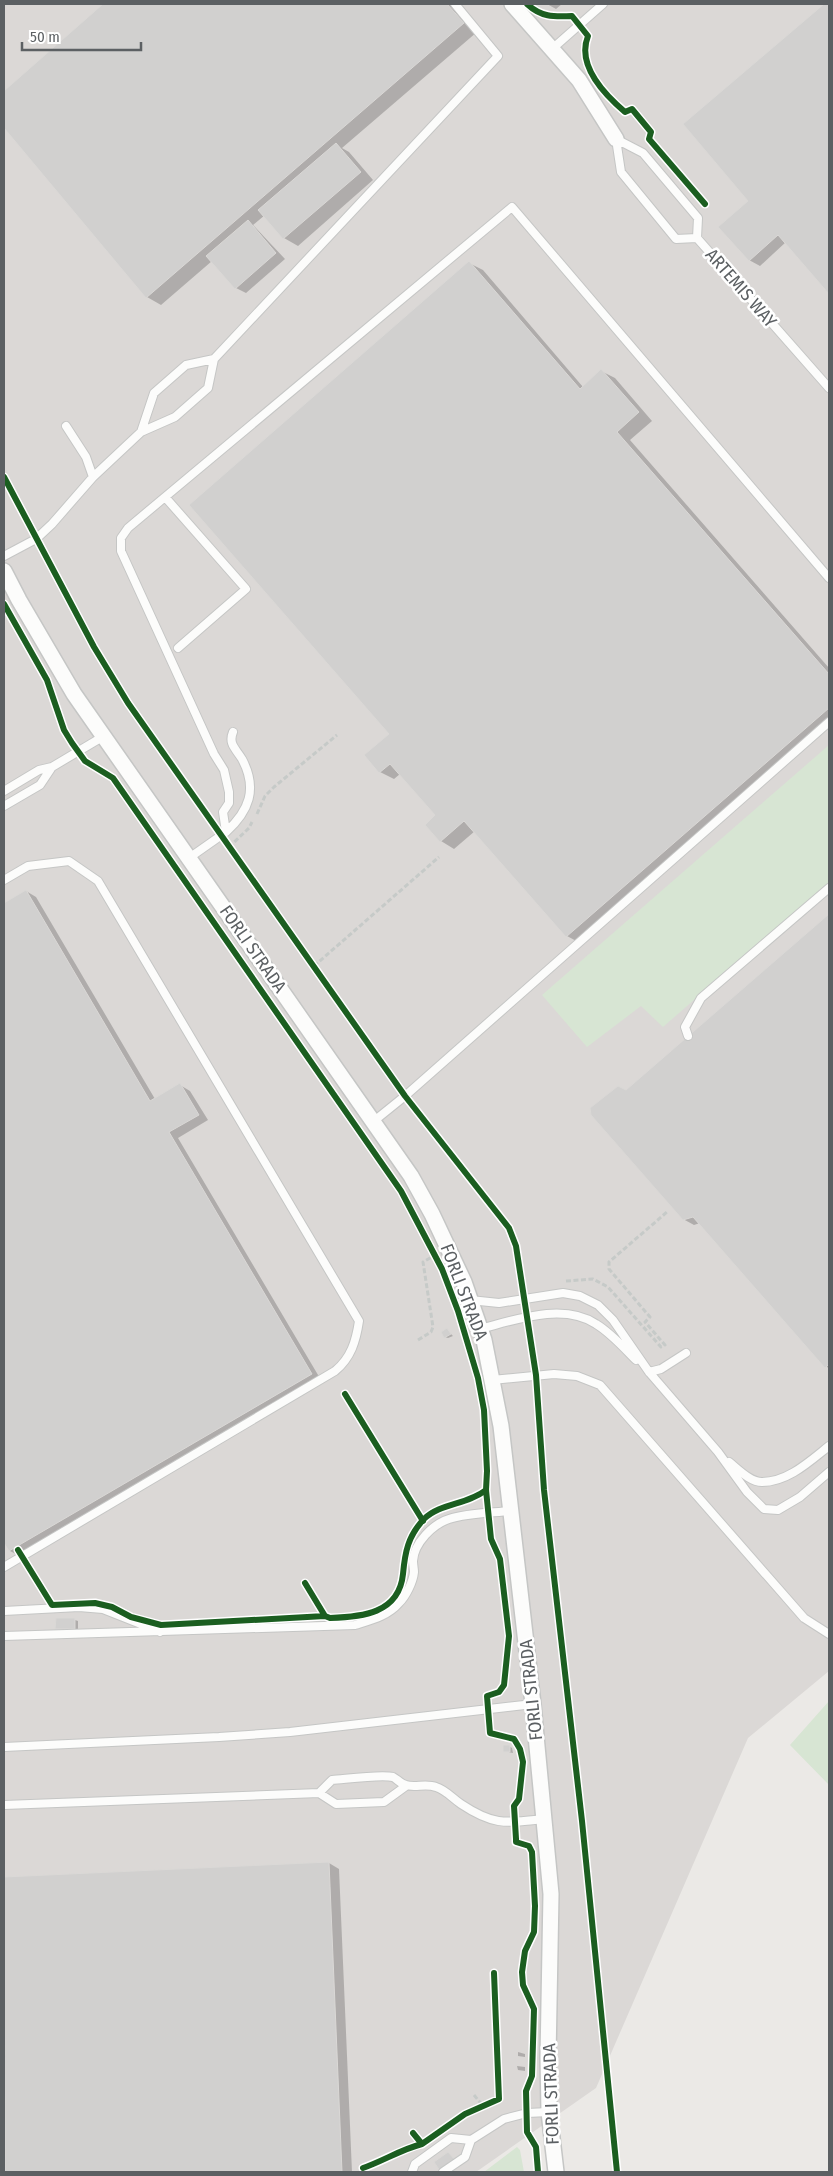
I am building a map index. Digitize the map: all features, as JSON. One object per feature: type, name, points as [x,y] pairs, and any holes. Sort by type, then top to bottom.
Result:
[{"type":"street","points":[[512,4],[579,80],[616,139]]},
{"type":"street","name":"FORLI STRADA","points":[[4,571],[69,686],[411,1176],[432,1214],[470,1300],[480,1330],[501,1426],[544,1819],[551,1894],[549,2112],[556,2172]]},
{"type":"lane","points":[[4,556],[36,539],[93,478],[141,432],[175,416],[208,388],[214,359],[498,56],[455,4]]},
{"type":"lane","points":[[552,49],[603,4]]},
{"type":"lane","points":[[616,139],[621,172],[676,239],[697,238]]},
{"type":"lane","name":"ARTEMIS WAY","points":[[616,139],[643,153],[698,218],[697,238],[829,388]]},
{"type":"lane","points":[[226,832],[223,812],[229,803],[230,792],[224,770],[214,754],[121,551],[121,538],[128,528],[512,208],[829,578]]},
{"type":"lane","points":[[141,432],[154,393],[186,365],[214,359]]},
{"type":"lane","points":[[66,426],[86,458],[93,478]]},
{"type":"lane","points":[[165,497],[246,589],[178,648]]},
{"type":"lane","points":[[374,1121],[405,1096],[829,722]]},
{"type":"lane","points":[[189,858],[226,832],[245,813],[250,789],[247,770],[231,739],[234,732]]},
{"type":"lane","points":[[4,806],[40,784],[52,768],[104,736]]},
{"type":"lane","points":[[4,791],[39,770],[52,768]]},
{"type":"lane","points":[[4,880],[28,866],[69,861],[98,881],[359,1321],[350,1353],[344,1364],[335,1371],[4,1567]]},
{"type":"lane","points":[[688,1036],[685,1028],[701,998],[829,888]]},
{"type":"lane","points":[[470,1300],[499,1303],[563,1293],[580,1296],[598,1305],[613,1320],[649,1372],[718,1452],[747,1492],[764,1509],[778,1510],[800,1497],[829,1472]]},
{"type":"lane","points":[[480,1330],[545,1315],[581,1316],[597,1324],[649,1372]]},
{"type":"lane","points":[[649,1372],[661,1369],[686,1353]]},
{"type":"lane","points":[[492,1380],[554,1374],[577,1376],[600,1385],[804,1618],[829,1634]]},
{"type":"lane","points":[[718,1452],[746,1476],[761,1482],[791,1474],[829,1446]]},
{"type":"lane","points":[[4,1636],[355,1625],[375,1619],[389,1612],[400,1603],[408,1590],[414,1574],[413,1559],[420,1542],[432,1528],[448,1519],[510,1511]]},
{"type":"lane","points":[[4,1611],[79,1607],[103,1609],[141,1624],[154,1626],[160,1632]]},
{"type":"lane","points":[[4,1747],[281,1732],[532,1704]]},
{"type":"lane","points":[[319,1793],[332,1780],[393,1777],[406,1786]]},
{"type":"lane","points":[[4,1805],[319,1793],[336,1804],[384,1802],[406,1786],[425,1784],[444,1790],[460,1804],[491,1821],[510,1823],[544,1819]]},
{"type":"lane","points":[[443,2172],[465,2157],[471,2140],[504,2119],[527,2113],[549,2112]]},
{"type":"lane","points":[[412,2172],[415,2164],[451,2138],[471,2140]]},
{"type":"path","points":[[229,847],[248,828],[265,796],[337,735]]},
{"type":"path","points":[[314,966],[439,857]]},
{"type":"path","points":[[561,1282],[593,1278],[608,1287],[661,1348],[665,1345],[645,1322],[650,1317],[609,1269],[609,1262],[667,1212]]},
{"type":"path","points":[[431,1247],[438,1262]]},
{"type":"path","points":[[418,1340],[431,1332],[433,1327],[423,1262],[435,1255]]},
{"type":"path","points":[[474,2095],[483,2106]]},
{"type":"path","points":[[474,2109],[491,2102]]},
{"type":"shaded area","points":[[4,4],[829,4],[829,1671],[748,1738],[596,2088],[476,2172],[4,2172]]},
{"type":"green space","points":[[829,745],[829,882],[663,1027],[641,1006],[587,1047],[542,995]]},
{"type":"green space","points":[[829,1701],[829,1785],[790,1745]]},
{"type":"green space","points":[[517,2147],[520,2150],[524,2172],[484,2172]]},
{"type":"building","points":[[103,4],[447,4],[464,23],[146,298],[4,128],[4,91]]},
{"type":"building","points":[[824,4],[829,4],[829,294],[778,235],[749,261],[718,227],[748,201],[683,124]]},
{"type":"building","points":[[336,143],[361,172],[283,239],[258,210]]},
{"type":"building","points":[[248,220],[276,253],[235,289],[206,256]]},
{"type":"building","points":[[469,261],[580,389],[601,369],[639,412],[617,432],[829,674],[829,708],[566,937],[464,821],[440,842],[425,825],[435,815],[390,764],[379,773],[364,755],[389,734],[189,505]]},
{"type":"building","points":[[26,890],[150,1101],[180,1083],[199,1115],[169,1132],[312,1374],[9,1551],[4,1543],[4,903]]},
{"type":"building","points":[[829,914],[829,1364],[825,1368],[693,1217],[683,1220],[591,1115],[590,1108],[618,1086],[626,1090]]},
{"type":"building","points":[[447,1328],[451,1334],[444,1338],[441,1332]]},
{"type":"building","points":[[56,1618],[75,1618],[75,1629],[55,1629]]},
{"type":"building","points":[[503,1745],[510,1745],[510,1752],[503,1752]]},
{"type":"building","points":[[329,1862],[342,2172],[5,2172],[4,1877]]},
{"type":"building","points":[[448,2152],[455,2160],[440,2171],[434,2162]]},
{"type":"cycle path","points":[[527,4],[542,14],[572,16],[588,36],[585,47],[586,58],[594,79],[625,112],[632,109],[651,132],[649,139],[705,204]]},
{"type":"cycle path","points":[[4,477],[94,647],[128,703],[405,1096],[509,1228],[516,1246],[536,1375],[544,1490],[582,1821],[617,2172]]},
{"type":"cycle path","points":[[4,604],[47,680],[64,730],[72,743],[85,761],[113,778],[401,1191],[442,1269],[458,1311],[478,1378],[484,1410],[486,1490],[491,1539],[500,1559],[509,1636],[504,1685],[499,1692],[487,1696],[490,1733],[514,1739],[520,1749],[523,1762],[519,1799],[514,1806],[516,1842],[529,1846],[532,1852],[535,1906],[534,1932],[525,1951],[522,1972],[523,1985],[534,2009],[532,2076],[526,2091],[527,2132],[536,2147],[538,2172]]},
{"type":"cycle path","points":[[345,1394],[423,1521]]},
{"type":"cycle path","points":[[305,1583],[325,1616],[330,1618],[354,1616],[377,1611],[394,1598],[400,1587],[408,1545],[414,1532],[424,1519],[438,1510],[471,1499],[486,1490]]},
{"type":"cycle path","points":[[18,1550],[52,1605],[95,1603],[112,1607],[131,1617],[161,1625],[325,1616]]},
{"type":"cycle path","points":[[413,2133],[422,2144],[465,2114],[499,2099],[494,1973]]},
{"type":"cycle path","points":[[363,2168],[422,2144]]}]
